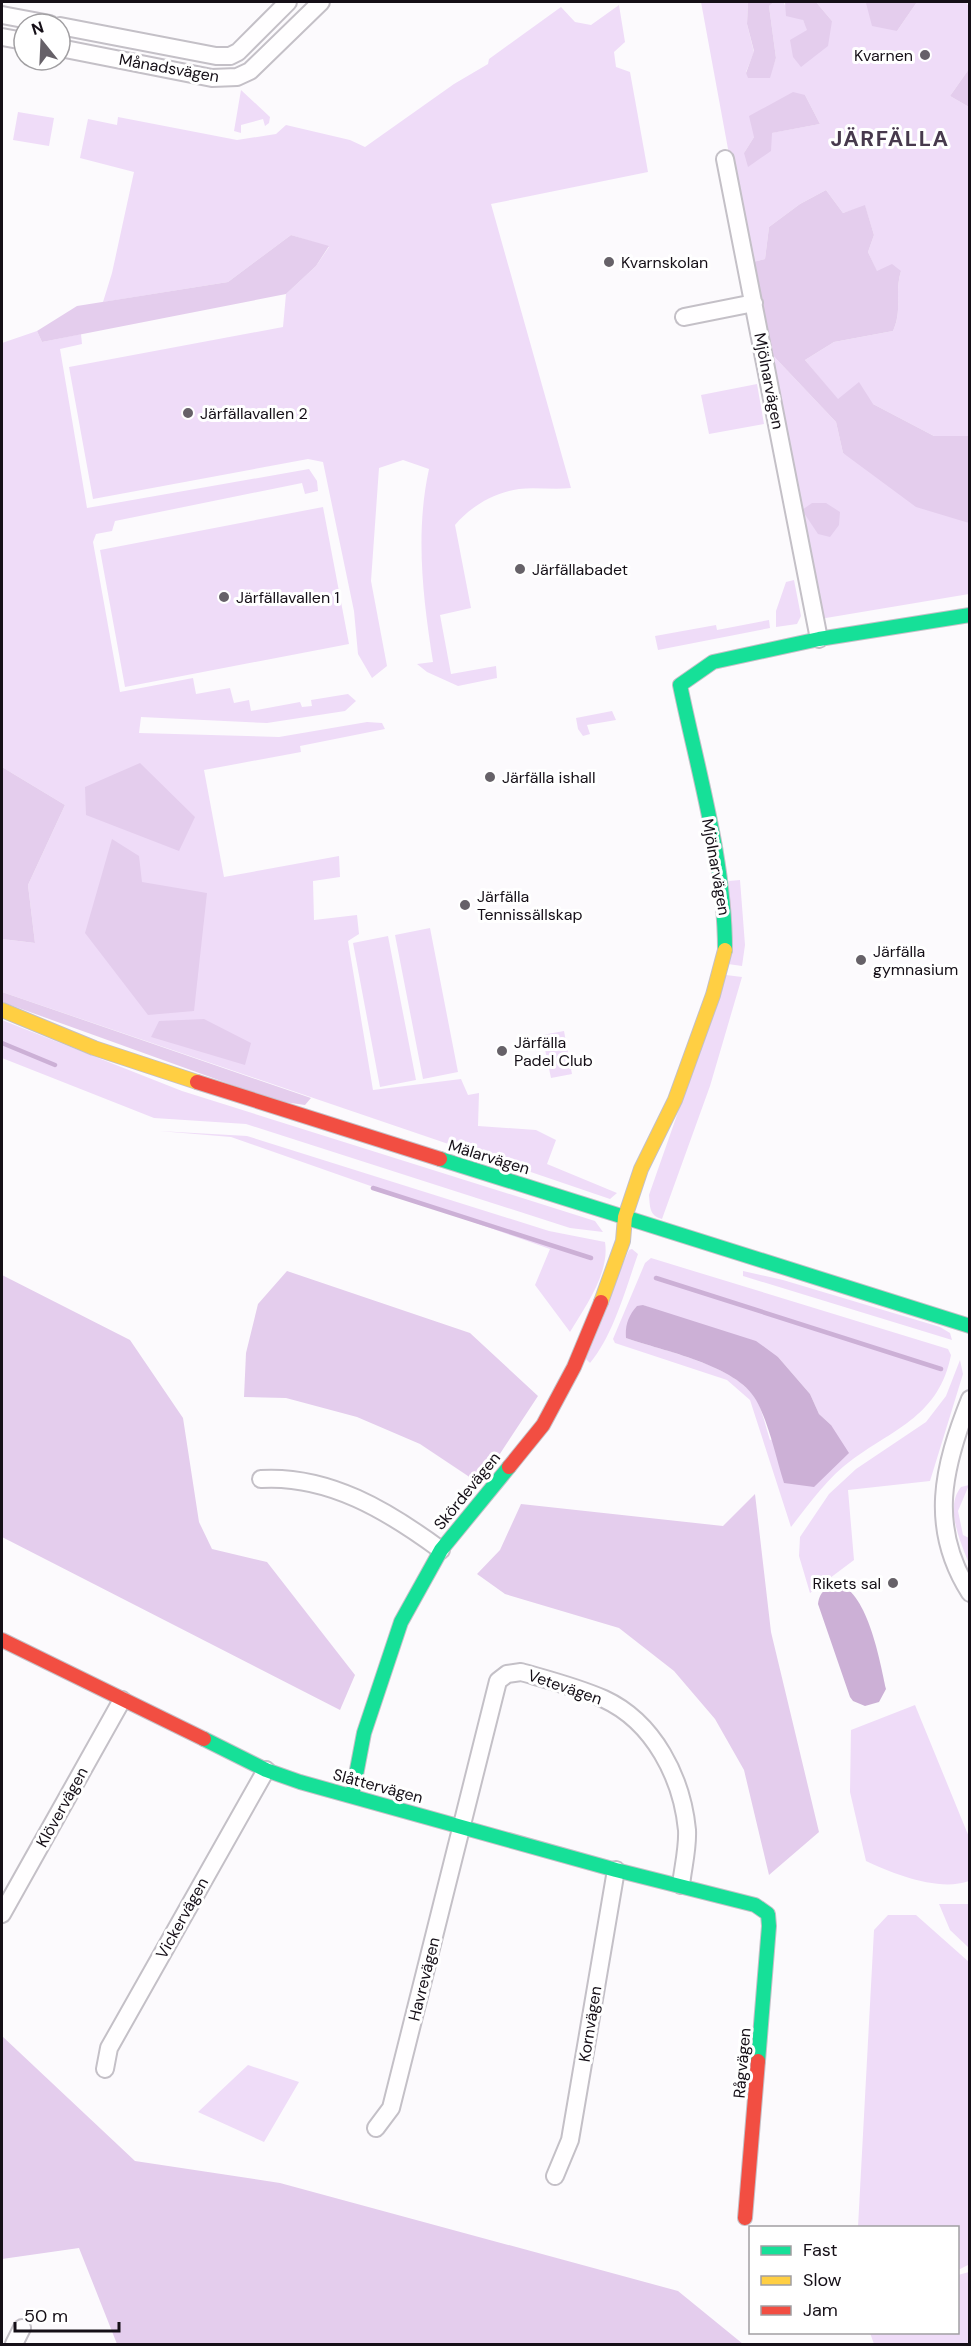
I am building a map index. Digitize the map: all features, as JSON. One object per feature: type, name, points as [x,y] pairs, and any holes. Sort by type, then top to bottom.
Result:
[{"type":"street","name":"Månadsvägen","points":[[72,28],[216,56],[230,56],[238,52],[288,2]]},
{"type":"street","name":"Månadsvägen","points":[[72,50],[212,78],[237,77],[250,71],[321,2]]},
{"type":"street","name":"Mjölnarvägen","points":[[725,159],[819,639]]},
{"type":"street","points":[[684,317],[754,303]]},
{"type":"street","name":"Mjölnarvägen","points":[[625,1217],[641,1169],[675,1100],[713,995],[724,953],[725,916],[720,878],[680,685],[713,662],[819,639],[969,615]]},
{"type":"street","name":"Mälarvägen","points":[[2,1010],[94,1048],[969,1326]]},
{"type":"street","name":"Skördevägen","points":[[352,1796],[364,1733],[386,1660],[401,1622],[441,1550],[543,1425],[574,1367],[599,1308],[623,1241],[625,1217]]},
{"type":"street","points":[[969,1399],[950,1455],[943,1497],[943,1524],[948,1545],[969,1593]]},
{"type":"street","points":[[261,1479],[283,1478],[333,1488],[390,1514],[441,1550]]},
{"type":"street","name":"Slåttervägen","points":[[2,1640],[266,1770],[300,1782],[616,1870],[755,1905],[764,1911]]},
{"type":"street","name":"Vetevägen","points":[[463,1826],[467,1800],[498,1681],[507,1674],[521,1672],[606,1700],[623,1710],[654,1740],[665,1756],[682,1802],[687,1832],[681,1885]]},
{"type":"street","name":"Klövervägen","points":[[2,1914],[122,1700]]},
{"type":"street","name":"Vickervägen","points":[[105,2069],[109,2048],[266,1770]]},
{"type":"street","name":"Havrevägen","points":[[376,2128],[391,2108],[463,1826]]},
{"type":"street","name":"Kornvägen","points":[[555,2176],[570,2140],[616,1870]]},
{"type":"street","name":"Rågvägen","points":[[744,2218],[769,1926],[764,1911]]},
{"type":"street","points":[[14,2344],[22,2328]]},
{"type":"shaded area","points":[[701,2],[748,2],[747,24],[754,52],[746,72],[749,78],[769,78],[776,58],[769,6],[774,2],[785,2],[784,4],[803,20],[808,30],[832,21],[816,2],[868,2],[866,3],[897,31],[917,2],[966,2],[969,7],[969,69],[950,96],[969,107],[969,436],[934,436],[873,404],[838,400],[805,360],[834,342],[893,331],[896,323],[901,271],[877,272],[868,252],[874,235],[865,206],[843,213],[826,190],[800,204],[769,227],[765,259],[749,263]],"holes":[[[805,95],[820,124],[771,133],[744,153],[754,137]]]},
{"type":"shaded area","points":[[748,2],[774,2],[769,6],[776,58],[770,78],[748,78],[746,73],[754,51],[747,24]]},
{"type":"shaded area","points":[[785,2],[816,2],[832,21],[828,46],[801,67],[793,57],[790,40],[807,30],[803,20],[786,16]]},
{"type":"shaded area","points":[[917,2],[897,31],[872,26],[866,3]]},
{"type":"shaded area","points":[[619,5],[625,42],[614,52],[616,67],[630,72],[648,172],[491,204],[571,488],[525,488],[510,491],[476,506],[455,525],[471,608],[440,615],[451,674],[496,666],[497,678],[458,686],[427,672],[417,664],[433,662],[426,614],[421,541],[429,469],[403,460],[379,468],[371,581],[387,666],[372,678],[358,654],[354,611],[323,462],[308,459],[93,499],[69,367],[283,327],[286,294],[316,266],[329,247],[291,235],[228,282],[103,302],[112,273],[134,172],[80,158],[88,119],[117,125],[118,117],[237,140],[276,134],[286,125],[350,140],[365,147],[454,84],[488,64],[489,59],[561,7],[575,22],[591,25]]},
{"type":"shaded area","points":[[969,69],[969,107],[950,96]]},
{"type":"shaded area","points":[[241,90],[270,117],[269,123],[265,126],[263,119],[241,125],[241,133],[234,131]]},
{"type":"shaded area","points":[[793,92],[805,95],[820,124],[772,133],[771,151],[748,167],[744,153],[754,137],[749,116]]},
{"type":"shaded area","points":[[18,112],[54,118],[49,146],[13,140]]},
{"type":"shaded area","points":[[826,190],[843,213],[865,205],[874,235],[868,252],[877,271],[892,264],[901,271],[897,315],[893,331],[834,342],[805,360],[838,399],[859,382],[873,404],[934,436],[969,436],[969,523],[916,507],[843,453],[836,422],[765,347],[749,263],[765,259],[769,227],[800,204]]},
{"type":"shaded area","points":[[291,235],[329,246],[316,266],[286,294],[42,342],[37,331],[77,306],[228,282]]},
{"type":"shaded area","points":[[37,331],[42,342],[81,334],[82,344],[60,349],[87,508],[309,469],[317,481],[318,491],[305,494],[302,483],[115,521],[112,531],[96,534],[93,542],[120,692],[193,678],[196,694],[230,688],[234,703],[249,700],[251,711],[300,702],[302,707],[312,706],[311,700],[348,694],[356,701],[345,711],[267,723],[141,717],[139,733],[279,737],[367,722],[382,723],[385,729],[300,746],[301,752],[204,770],[224,877],[339,856],[340,877],[313,881],[314,920],[357,915],[359,934],[348,941],[373,1090],[461,1079],[468,1095],[479,1093],[478,1126],[536,1130],[556,1140],[547,1164],[617,1193],[610,1199],[2,992],[2,939],[35,943],[28,885],[65,805],[2,767],[2,343]]},
{"type":"shaded area","points":[[765,347],[836,422],[843,453],[969,523],[969,594],[820,619]]},
{"type":"shaded area","points":[[757,384],[764,424],[709,434],[701,395]]},
{"type":"shaded area","points":[[812,503],[826,503],[840,512],[839,525],[830,537],[818,534],[802,510]]},
{"type":"shaded area","name":"Järfällavallen 1","points":[[323,507],[349,644],[125,687],[100,550]]},
{"type":"shaded area","points":[[794,580],[801,616],[797,624],[776,627],[776,611],[786,582]]},
{"type":"shaded area","points":[[769,620],[770,628],[658,650],[655,636],[716,625],[717,630]]},
{"type":"shaded area","points":[[612,711],[616,720],[587,725],[590,734],[583,736],[578,729],[576,718]]},
{"type":"shaded area","points":[[140,763],[195,817],[179,851],[86,815],[85,787]]},
{"type":"shaded area","points":[[2,767],[65,805],[28,885],[35,943],[2,939]]},
{"type":"shaded area","points":[[112,839],[139,856],[142,882],[207,893],[194,1011],[148,1015],[85,933]]},
{"type":"shaded area","points":[[740,880],[745,945],[742,966],[728,964],[729,881]]},
{"type":"shaded area","points":[[430,928],[458,1072],[423,1079],[395,935]]},
{"type":"shaded area","points":[[388,936],[416,1080],[380,1087],[353,943]]},
{"type":"shaded area","points":[[726,975],[742,977],[710,1086],[662,1219],[658,1218],[652,1213],[649,1195]]},
{"type":"shaded area","points":[[2,992],[311,1098],[305,1105],[277,1101],[2,1002]]},
{"type":"shaded area","points":[[204,1019],[251,1043],[245,1065],[151,1037],[159,1021]]},
{"type":"shaded area","points":[[2,1020],[182,1091],[595,1221],[603,1232],[570,1228],[246,1124],[154,1118],[2,1058]]},
{"type":"shaded area","points":[[564,1031],[572,1074],[551,1078],[542,1035]]},
{"type":"shaded area","points":[[159,1131],[247,1136],[549,1231],[605,1242],[604,1266],[589,1301],[570,1332],[535,1285],[550,1249],[231,1137]]},
{"type":"shaded area","points":[[632,1249],[638,1254],[624,1296],[606,1339],[590,1363],[583,1356],[629,1250]]},
{"type":"shaded area","points":[[651,1258],[948,1349],[951,1355],[945,1375],[937,1392],[914,1418],[844,1466],[791,1527],[750,1400],[727,1380],[615,1343],[613,1339],[645,1263]],"holes":[[[643,1305],[778,1357],[810,1394],[819,1414],[831,1425],[770,1440],[757,1401],[747,1388],[734,1378],[698,1361],[626,1338]]]},
{"type":"shaded area","points":[[287,1271],[470,1333],[538,1396],[480,1484],[420,1444],[357,1417],[286,1398],[244,1397],[246,1353],[258,1304]]},
{"type":"shaded area","points":[[743,1271],[783,1280],[940,1327],[950,1333],[952,1340],[743,1276]]},
{"type":"shaded area","points":[[2,1275],[130,1340],[183,1418],[199,1522],[212,1549],[267,1562],[355,1675],[340,1710],[2,1537]]},
{"type":"shaded area","points":[[643,1305],[756,1341],[778,1357],[810,1394],[819,1414],[831,1425],[849,1453],[814,1487],[784,1483],[765,1419],[756,1400],[746,1388],[733,1377],[716,1368],[626,1338],[629,1317],[637,1306]]},
{"type":"shaded area","points":[[960,1360],[963,1374],[930,1481],[848,1490],[854,1560],[810,1593],[799,1556],[800,1537],[829,1494],[856,1469],[926,1422],[946,1396]]},
{"type":"shaded area","points":[[969,1485],[958,1511],[963,1535],[969,1538],[969,1564],[958,1536],[954,1505],[961,1487]]},
{"type":"shaded area","points":[[755,1494],[771,1632],[819,1832],[769,1875],[744,1770],[715,1719],[674,1671],[619,1628],[505,1594],[477,1574],[500,1550],[521,1504],[723,1526]]},
{"type":"shaded area","points":[[839,1584],[849,1590],[865,1614],[876,1646],[886,1689],[879,1702],[865,1706],[853,1701],[850,1697],[818,1604],[824,1591]]},
{"type":"shaded area","points":[[915,1705],[969,1837],[969,1881],[957,1884],[931,1883],[903,1876],[866,1861],[850,1792],[851,1730]]},
{"type":"shaded area","points":[[939,1904],[969,1904],[969,1948],[950,1930]]},
{"type":"shaded area","points":[[888,1915],[916,1915],[969,1962],[970,2264],[959,2270],[959,2226],[858,2226],[874,1930]]},
{"type":"shaded area","points":[[2,2036],[135,2161],[280,2183],[678,2291],[743,2344],[117,2344],[79,2248],[2,2259]]},
{"type":"shaded area","points":[[248,2065],[299,2082],[264,2142],[198,2112]]},
{"type":"shaded area","points":[[969,2272],[969,2344],[874,2344],[870,2334],[959,2334],[959,2275]]},
{"type":"waterway","points":[[2,1043],[55,1065]]},
{"type":"waterway","points":[[373,1188],[591,1258]]},
{"type":"waterway","points":[[656,1278],[941,1369]]},
{"type":"traffic: fast","points":[[725,950],[724,917],[716,850],[680,685],[713,662],[819,639],[970,615]]},
{"type":"traffic: fast","points":[[440,1159],[970,1326]]},
{"type":"traffic: fast","points":[[352,1796],[364,1733],[401,1622],[441,1550],[509,1467]]},
{"type":"traffic: fast","points":[[204,1739],[266,1770],[300,1782],[616,1870],[755,1905],[768,1914],[769,1926],[758,2061]]},
{"type":"traffic: slow","points":[[601,1302],[623,1241],[625,1217],[641,1169],[675,1100],[713,995],[725,950]]},
{"type":"traffic: slow","points":[[2,1010],[94,1048],[197,1082]]},
{"type":"traffic: jam","points":[[197,1082],[440,1159]]},
{"type":"traffic: jam","points":[[509,1467],[543,1425],[574,1367],[601,1302]]},
{"type":"traffic: jam","points":[[2,1640],[204,1739]]},
{"type":"traffic: jam","points":[[745,2218],[758,2061]]},
{"type":"place","name":"Kvarnen","points":[[925,55]]},
{"type":"place","name":"Kvarnskolan","points":[[609,262]]},
{"type":"place","name":"Järfällavallen 2","points":[[188,413]]},
{"type":"place","name":"Järfällabadet","points":[[520,569]]},
{"type":"place","name":"Järfällavallen 1","points":[[224,597]]},
{"type":"place","name":"Järfälla ishall","points":[[490,777]]},
{"type":"place","name":"Järfälla Tennissällskap","points":[[465,905]]},
{"type":"place","name":"Järfälla gymnasium","points":[[861,960]]},
{"type":"place","name":"Järfälla Padel Club","points":[[502,1051]]},
{"type":"place","name":"Rikets sal","points":[[893,1583]]},
{"type":"district","name":"JÄRFÄLLA","points":[[890,138]]}]
